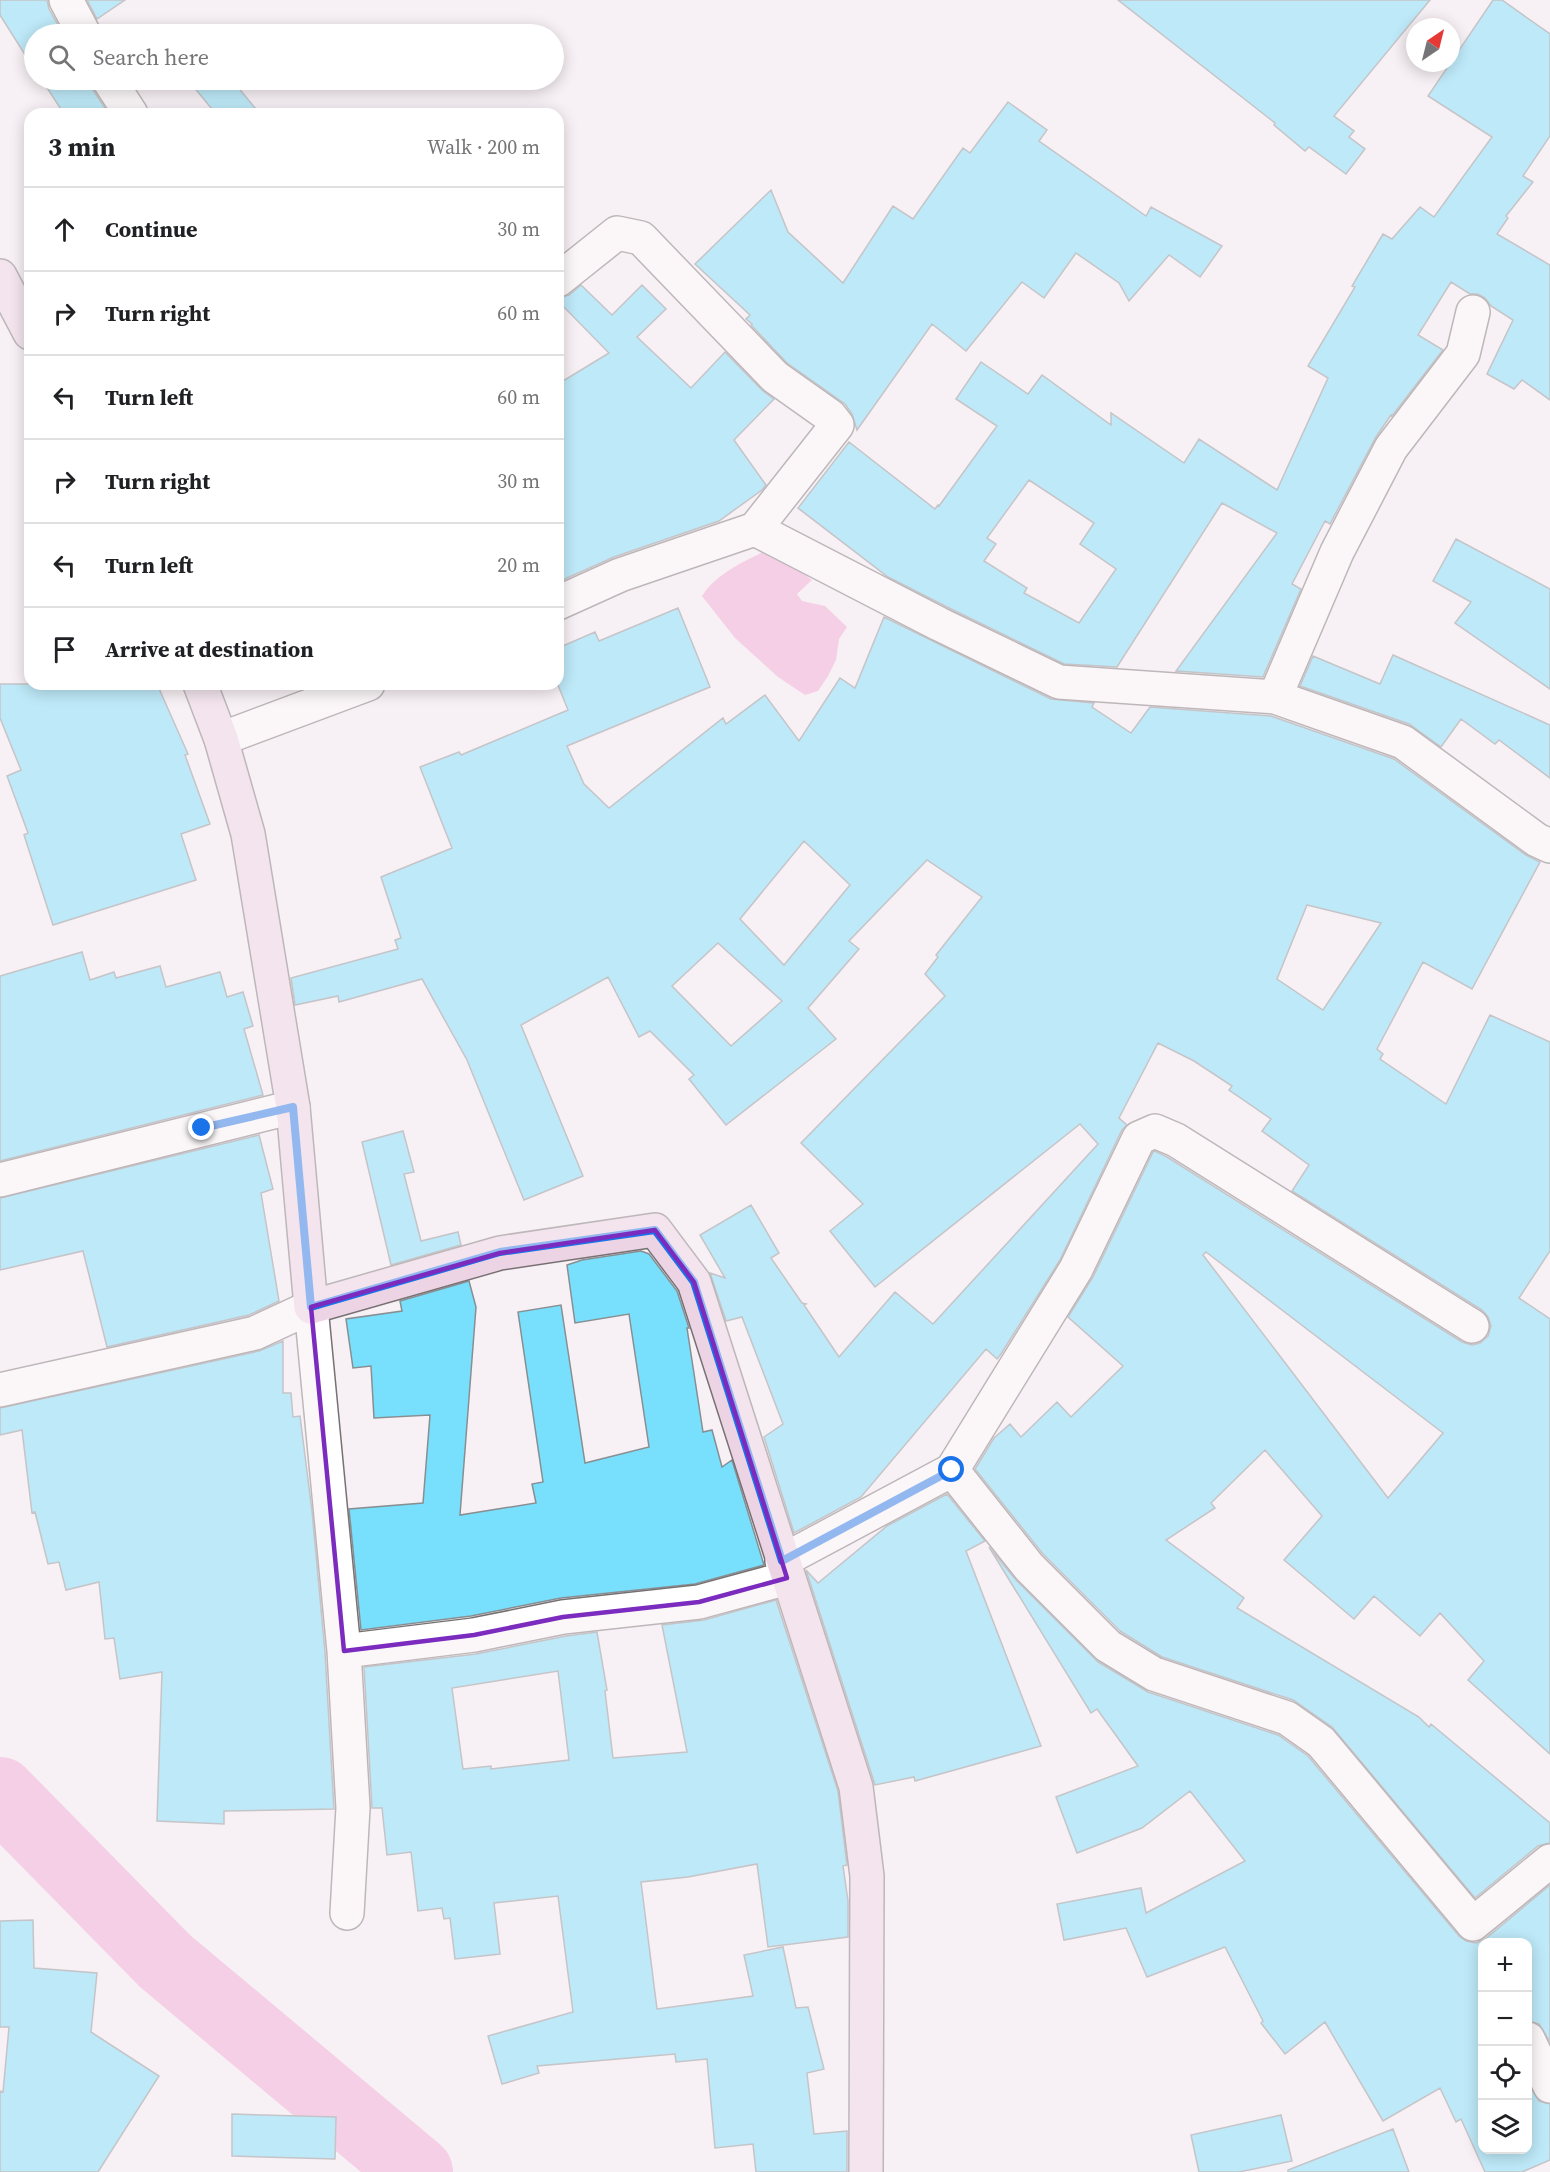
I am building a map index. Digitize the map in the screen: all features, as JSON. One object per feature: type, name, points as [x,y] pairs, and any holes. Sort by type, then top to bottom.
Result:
[{"type":"street","points":[[66,0],[79,24]]},
{"type":"street","points":[[115,90],[127,108]]},
{"type":"street","points":[[564,275],[617,233],[641,238],[775,377],[830,416],[837,426],[755,529],[620,575],[564,600]]},
{"type":"street","points":[[0,276],[24,322]]},
{"type":"street","points":[[1275,697],[1337,552],[1391,448],[1463,354],[1473,312]]},
{"type":"street","points":[[755,529],[939,624],[1059,682],[1275,697],[1403,742],[1538,840],[1550,846]]},
{"type":"street","points":[[202,690],[221,739],[248,834],[280,1016],[293,1107],[344,1651],[353,1808],[347,1913]]},
{"type":"street","points":[[221,739],[352,690]]},
{"type":"street","points":[[0,1180],[293,1107]]},
{"type":"street","points":[[344,1651],[474,1635],[562,1617],[699,1602],[785,1570],[952,1470],[1076,1269],[1139,1138],[1155,1131],[1176,1140],[1472,1326]]},
{"type":"street","points":[[0,1390],[255,1333],[311,1307],[500,1252],[655,1230],[694,1282],[856,1787],[867,1876],[866,2172]]},
{"type":"street","points":[[952,1470],[1029,1567],[1108,1646],[1154,1674],[1287,1718],[1321,1742],[1478,1934],[1550,1861]]},
{"type":"street","points":[[1530,2046],[1550,2086]]},
{"type":"highlighted area","points":[[655,1230],[694,1282],[787,1578],[699,1602],[563,1617],[474,1635],[344,1651],[311,1307],[500,1253]]},
{"type":"shaded area","points":[[769,549],[812,580],[797,594],[802,601],[825,606],[847,627],[839,639],[836,660],[828,676],[818,691],[805,695],[778,677],[735,638],[702,596],[724,574]]},
{"type":"building","points":[[0,0],[47,0],[57,24],[24,24],[24,53],[0,15]]},
{"type":"building","points":[[87,0],[125,0],[97,19]]},
{"type":"building","points":[[1118,0],[1430,0],[1415,18],[1406,18],[1406,29],[1334,116],[1354,131],[1349,137],[1365,149],[1346,174],[1309,147],[1305,151],[1274,125],[1275,123]]},
{"type":"building","points":[[1493,0],[1502,0],[1550,34],[1550,136],[1523,176],[1533,182],[1506,216],[1508,218],[1497,234],[1550,265],[1550,400],[1522,380],[1514,389],[1487,374],[1513,320],[1491,306],[1485,298],[1478,294],[1470,294],[1451,282],[1418,335],[1443,350],[1391,415],[1376,437],[1330,524],[1325,521],[1292,584],[1301,589],[1263,677],[1176,671],[1277,533],[1222,503],[1117,667],[1064,664],[947,607],[888,577],[798,508],[849,442],[935,509],[939,506],[997,426],[956,399],[981,362],[1028,394],[1042,375],[1111,425],[1111,413],[1184,463],[1199,439],[1277,490],[1328,378],[1308,366],[1355,287],[1352,286],[1383,234],[1392,239],[1420,207],[1434,217],[1492,137],[1428,96],[1444,72],[1460,72],[1460,49]],"holes":[[[1029,480],[1094,523],[1080,544],[1116,569],[1079,623],[1024,593],[1027,588],[984,561],[996,544],[987,538]]]},
{"type":"building","points":[[48,90],[93,90],[105,108],[60,108]]},
{"type":"building","points":[[196,90],[240,90],[255,108],[211,108]]},
{"type":"building","points":[[1008,102],[1047,130],[1039,141],[1146,216],[1151,207],[1222,246],[1200,277],[1169,255],[1129,301],[1119,283],[1076,253],[1044,298],[1022,282],[966,351],[932,324],[857,430],[852,414],[845,404],[787,363],[746,319],[750,315],[695,264],[771,190],[788,232],[843,283],[893,206],[913,219],[963,148],[970,153]]},
{"type":"building","points":[[581,285],[612,315],[642,285],[666,309],[637,337],[691,388],[725,352],[762,390],[774,399],[734,440],[766,485],[762,490],[719,521],[614,557],[564,579],[564,380],[609,353],[564,307],[564,296]]},
{"type":"building","points":[[1456,539],[1550,589],[1550,689],[1455,623],[1471,602],[1433,581]]},
{"type":"building","points":[[678,608],[710,687],[567,746],[584,784],[609,808],[723,718],[726,724],[765,695],[799,741],[840,678],[855,688],[884,617],[1051,699],[1094,703],[1092,707],[1131,733],[1150,707],[1271,716],[1394,759],[1526,855],[1540,862],[1472,989],[1423,962],[1377,1049],[1383,1054],[1380,1059],[1446,1104],[1490,1015],[1550,1042],[1550,1251],[1519,1298],[1550,1319],[1550,1754],[1468,1680],[1484,1661],[1440,1613],[1420,1636],[1374,1596],[1354,1619],[1284,1560],[1322,1516],[1265,1450],[1211,1503],[1215,1508],[1166,1540],[1244,1598],[1237,1608],[1419,1717],[1429,1727],[1431,1724],[1550,1823],[1550,1843],[1538,1846],[1475,1898],[1332,1727],[1293,1700],[1162,1657],[1120,1631],[1043,1554],[975,1469],[994,1438],[1010,1424],[1021,1437],[1057,1402],[1071,1417],[1123,1366],[1068,1317],[1093,1277],[1155,1151],[1462,1342],[1472,1345],[1480,1343],[1488,1336],[1491,1326],[1482,1310],[1292,1191],[1309,1165],[1262,1131],[1271,1119],[1229,1090],[1232,1086],[1194,1061],[1158,1043],[1119,1118],[1127,1125],[1122,1130],[1060,1260],[1001,1354],[997,1359],[986,1349],[861,1497],[794,1533],[764,1437],[783,1424],[742,1317],[726,1321],[710,1273],[725,1278],[700,1235],[751,1205],[779,1253],[771,1258],[802,1303],[806,1304],[804,1305],[839,1357],[895,1292],[933,1324],[1098,1144],[1080,1124],[875,1287],[830,1231],[863,1204],[801,1143],[945,996],[925,974],[938,957],[936,955],[982,897],[927,860],[849,941],[859,949],[808,1008],[836,1039],[726,1125],[689,1079],[694,1075],[650,1031],[639,1037],[608,977],[521,1025],[583,1176],[524,1200],[467,1060],[422,979],[339,1002],[338,996],[295,1005],[291,978],[398,949],[395,940],[401,938],[381,877],[452,848],[420,767],[459,752],[461,755],[568,710],[560,690],[564,690],[564,645],[595,632],[599,641]],"holes":[[[804,841],[850,885],[784,965],[740,919]],[[1307,905],[1381,923],[1323,1010],[1277,979]],[[718,943],[782,1001],[731,1046],[672,986]],[[1206,1252],[1443,1433],[1388,1498],[1203,1255]]]},
{"type":"building","points":[[1393,655],[1550,725],[1550,778],[1499,740],[1495,744],[1461,719],[1441,747],[1409,724],[1300,686],[1313,656],[1380,684]]},
{"type":"building","points":[[0,684],[24,684],[24,690],[160,690],[188,754],[185,755],[210,824],[181,834],[196,880],[53,925],[24,835],[28,833],[7,776],[21,770],[0,718]]},
{"type":"building","points":[[82,952],[90,980],[114,972],[116,978],[160,966],[166,987],[220,972],[227,997],[243,992],[253,1026],[244,1029],[263,1095],[0,1161],[0,976]]},
{"type":"building","points":[[403,1131],[414,1172],[404,1174],[421,1241],[458,1232],[461,1245],[391,1265],[362,1142]]},
{"type":"building","points":[[259,1135],[273,1189],[261,1193],[279,1301],[249,1315],[107,1347],[83,1251],[0,1270],[0,1198]]},
{"type":"building","points":[[641,1251],[649,1254],[677,1291],[689,1328],[687,1328],[703,1432],[712,1430],[722,1467],[732,1460],[764,1565],[695,1584],[561,1598],[471,1616],[361,1630],[349,1509],[423,1503],[430,1415],[374,1418],[371,1366],[353,1368],[346,1319],[402,1311],[400,1301],[469,1281],[476,1307],[460,1515],[536,1503],[532,1484],[543,1482],[518,1312],[561,1305],[585,1463],[649,1447],[629,1314],[575,1323],[567,1265],[582,1260]]},
{"type":"building","points":[[283,1341],[283,1393],[291,1393],[293,1417],[300,1416],[312,1511],[325,1652],[334,1809],[224,1811],[224,1824],[157,1821],[162,1672],[120,1679],[114,1638],[105,1639],[99,1582],[66,1590],[59,1562],[48,1564],[35,1512],[32,1513],[22,1430],[0,1435],[0,1408],[259,1351]]},
{"type":"building","points":[[947,1494],[985,1541],[966,1551],[1041,1746],[915,1781],[914,1777],[875,1785],[806,1570],[818,1583],[887,1526]]},
{"type":"building","points":[[989,1547],[1016,1580],[1098,1662],[1148,1692],[1278,1735],[1308,1756],[1459,1936],[1466,1941],[1478,1942],[1478,2154],[1532,2154],[1532,2090],[1539,2101],[1550,2104],[1550,2160],[1522,2172],[1485,2172],[1461,2119],[1456,2122],[1440,2088],[1383,2121],[1325,2022],[1285,2054],[1261,2023],[1263,2021],[1225,1947],[1147,1977],[1126,1928],[1064,1940],[1057,1904],[1141,1888],[1146,1913],[1245,1861],[1190,1791],[1142,1828],[1077,1853],[1056,1797],[1138,1766],[1097,1709],[1091,1713]]},
{"type":"building","points":[[776,1600],[838,1791],[847,1865],[843,1866],[848,1901],[848,1937],[768,1947],[757,1864],[688,1877],[641,1882],[657,2009],[753,1996],[744,1955],[783,1947],[796,2008],[808,2007],[824,2069],[807,2073],[814,2134],[847,2131],[847,2172],[756,2172],[753,2144],[715,2148],[707,2059],[676,2062],[675,2054],[537,2066],[539,2073],[502,2084],[488,2036],[573,2012],[558,1896],[494,1903],[500,1954],[455,1959],[450,1918],[444,1919],[442,1908],[418,1911],[411,1852],[387,1855],[382,1808],[372,1808],[364,1667],[476,1654],[597,1632],[607,1690],[605,1691],[613,1758],[687,1752],[662,1625],[704,1620]],"holes":[[[558,1671],[569,1760],[491,1769],[491,1766],[463,1769],[452,1688]]]},
{"type":"building","points":[[1550,1885],[1550,2042],[1539,2024],[1532,2022],[1532,1938],[1486,1938]]},
{"type":"building","points":[[33,1920],[34,1968],[97,1973],[91,2032],[159,2076],[98,2172],[0,2172],[0,2091],[3,2092],[9,2027],[0,2027],[0,1921]]},
{"type":"building","points":[[232,2114],[336,2117],[335,2159],[232,2156]]},
{"type":"building","points":[[1281,2115],[1292,2161],[1239,2172],[1199,2172],[1191,2135]]},
{"type":"building","points":[[1393,2129],[1409,2172],[1288,2172],[1288,2170]]},
{"type":"waterway","points":[[0,1793],[165,1961],[417,2172]]},
{"type":"route","points":[[202,1128],[293,1107],[311,1307],[500,1252],[655,1230],[694,1282],[782,1561],[952,1470]]}]
